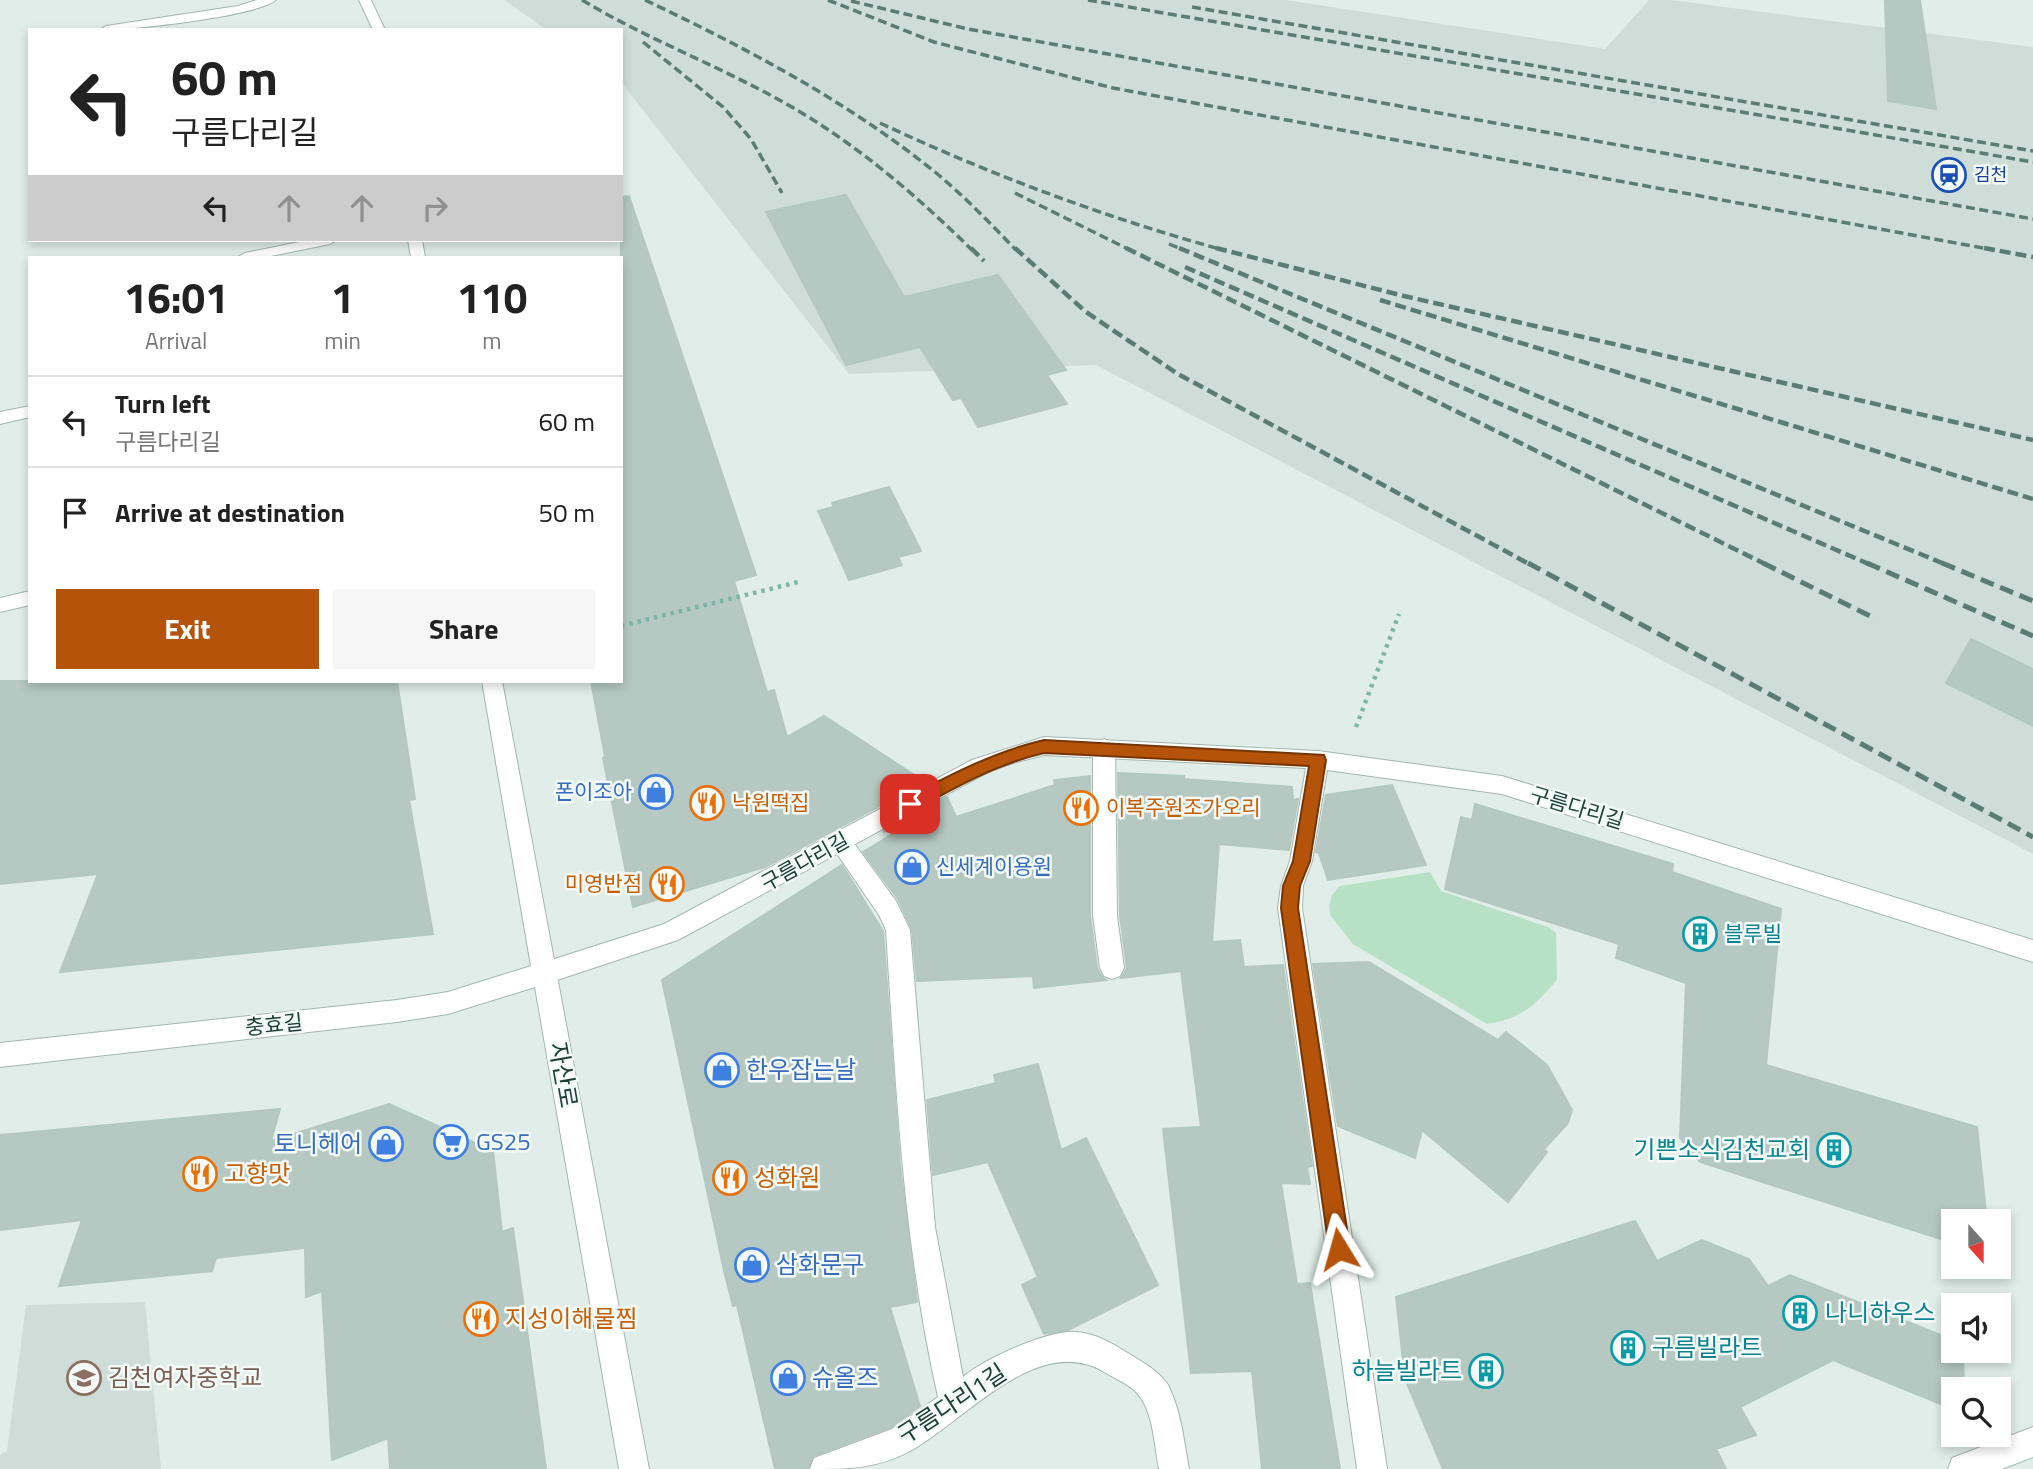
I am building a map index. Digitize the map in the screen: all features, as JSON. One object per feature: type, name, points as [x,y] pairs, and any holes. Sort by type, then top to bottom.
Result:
[{"type":"street","points":[[119,28],[239,9],[270,0]]},
{"type":"street","points":[[365,0],[378,28]]},
{"type":"street","points":[[250,256],[320,242]]},
{"type":"street","points":[[0,418],[28,411]]},
{"type":"street","points":[[0,605],[28,598]]},
{"type":"street","name":"자산로","points":[[492,683],[634,1469]]},
{"type":"street","name":"구름다리길","points":[[545,973],[670,933],[980,766],[1044,746],[1355,762],[1430,771],[1502,785],[2033,951]]},
{"type":"street","points":[[1104,748],[1105,916],[1112,968]]},
{"type":"street","points":[[1318,760],[1301,861],[1292,886],[1290,908],[1372,1469]]},
{"type":"street","points":[[840,842],[888,908],[898,930],[926,1275],[954,1403]]},
{"type":"street","name":"충효길","points":[[0,1055],[397,1011],[448,1003],[545,973]]},
{"type":"street","name":"구름다리1길","points":[[825,1469],[901,1440],[979,1382],[1058,1347],[1075,1346],[1096,1350],[1135,1373],[1157,1395],[1174,1469]]},
{"type":"street","points":[[1963,1469],[2033,1442]]},
{"type":"path","points":[[623,626],[799,582]]},
{"type":"path","points":[[1355,762],[1354,733],[1399,614]]},
{"type":"shaded area","points":[[504,0],[1286,0],[1605,49],[1649,0],[1671,0],[2033,47],[2033,854],[1096,365],[849,374],[623,85],[623,28],[544,28]]},
{"type":"shaded area","name":"김천여자중학교","points":[[145,1302],[161,1469],[0,1469],[0,1455],[7,1451],[26,1305]]},
{"type":"green space","points":[[1430,872],[1441,891],[1548,927],[1556,933],[1557,980],[1527,1009],[1510,1018],[1487,1024],[1353,944],[1330,915],[1332,895],[1340,886]]},
{"type":"building","points":[[1885,0],[1920,0],[1936,109],[1888,101]]},
{"type":"building","points":[[846,195],[904,297],[998,275],[1066,370],[1047,375],[1067,404],[978,427],[961,398],[953,400],[920,347],[846,365],[766,212]]},
{"type":"building","points":[[629,196],[756,575],[734,581],[767,692],[774,690],[787,737],[824,716],[925,782],[765,867],[633,907],[603,758],[605,757],[591,683],[623,683],[623,197]]},
{"type":"building","points":[[889,487],[921,551],[898,557],[902,565],[849,580],[818,511],[834,507],[832,503]]},
{"type":"building","points":[[1971,639],[2033,669],[2033,726],[1946,683]]},
{"type":"building","points":[[0,681],[397,683],[415,799],[409,800],[433,934],[60,972],[98,874],[0,884]]},
{"type":"building","points":[[1118,773],[1184,776],[1184,779],[1292,787],[1293,800],[1298,799],[1289,850],[1219,844],[1212,942],[1240,940],[1244,967],[1283,965],[1312,1166],[1307,1167],[1310,1184],[1281,1183],[1297,1284],[1310,1283],[1340,1469],[1262,1469],[1252,1371],[1191,1373],[1163,1129],[1201,1127],[1181,971],[1121,978],[1127,968],[1120,916]]},
{"type":"building","points":[[1090,776],[1090,916],[1097,968],[1106,980],[1034,988],[1033,976],[917,981],[912,929],[898,899],[863,852],[894,833],[892,829],[883,832],[947,797],[956,817],[1055,785],[1054,780]]},
{"type":"building","points":[[1392,785],[1426,865],[1328,880],[1319,853],[1316,852],[1326,795]]},
{"type":"building","points":[[1475,804],[1673,864],[1672,872],[1781,909],[1766,1065],[1977,1127],[1986,1209],[1941,1209],[1941,1239],[1700,1162],[1680,1138],[1686,983],[1616,958],[1619,944],[1445,889],[1461,817],[1472,820]]},
{"type":"building","points":[[842,865],[883,931],[900,1165],[917,1302],[890,1307],[920,1406],[891,1427],[813,1456],[808,1469],[775,1469],[737,1305],[733,1306],[725,1275],[662,980]]},
{"type":"building","points":[[1369,962],[1498,1040],[1506,1032],[1547,1065],[1572,1110],[1568,1123],[1544,1149],[1547,1152],[1508,1202],[1422,1130],[1415,1158],[1338,1126],[1313,964]]},
{"type":"building","points":[[1038,1064],[1061,1150],[1086,1138],[1158,1285],[1068,1330],[1044,1334],[1022,1285],[1038,1277],[988,1162],[933,1175],[927,1100],[996,1083],[994,1075]]},
{"type":"building","points":[[389,1104],[493,1151],[502,1232],[513,1228],[546,1469],[390,1469],[388,1438],[332,1460],[322,1291],[306,1297],[305,1248],[216,1258],[212,1271],[59,1286],[82,1220],[0,1230],[0,1135],[280,1109],[271,1141]]},
{"type":"building","points":[[1635,1221],[1657,1261],[1702,1240],[1749,1259],[1768,1286],[1790,1275],[1941,1335],[1941,1363],[1963,1363],[1964,1377],[1941,1377],[1941,1404],[1833,1360],[1740,1407],[1756,1435],[1716,1449],[1726,1469],[1443,1469],[1405,1379],[1396,1297]]},
{"type":"railway","points":[[582,0],[809,117],[859,151],[972,250]]},
{"type":"railway","points":[[645,0],[795,77],[867,122],[946,181],[1016,250]]},
{"type":"railway","points":[[828,0],[934,42],[1113,88],[1994,250]]},
{"type":"railway","points":[[1088,0],[2033,162]]},
{"type":"railway","points":[[851,1],[968,29],[2033,219]]},
{"type":"railway","points":[[1192,7],[2033,151]]},
{"type":"railway","points":[[643,42],[723,107],[751,139],[782,193]]},
{"type":"railway","points":[[880,123],[1049,194],[1135,224],[1218,248]]},
{"type":"railway","points":[[1015,193],[1130,250]]},
{"type":"railway","points":[[1169,244],[1179,248]]},
{"type":"railway","points":[[971,248],[984,261]]},
{"type":"railway","points":[[1015,248],[1086,312],[1178,374],[1531,565]]},
{"type":"railway","points":[[1126,248],[1767,565]]},
{"type":"railway","points":[[1179,248],[1184,250]]},
{"type":"railway","points":[[1179,248],[1947,565]]},
{"type":"railway","points":[[1218,248],[1404,296],[2033,440]]},
{"type":"railway","points":[[1218,248],[1223,250]]},
{"type":"railway","points":[[1984,248],[2033,257]]},
{"type":"railway","points":[[1185,267],[1871,565]]},
{"type":"railway","points":[[1380,300],[2033,499]]},
{"type":"railway","points":[[1528,563],[2033,837]]},
{"type":"railway","points":[[1763,563],[1876,619]]},
{"type":"railway","points":[[1867,563],[2033,636]]},
{"type":"railway","points":[[1942,563],[2033,601]]},
{"type":"place","name":"김천","points":[[1949,175]]},
{"type":"place","name":"폰이조아","points":[[656,792]]},
{"type":"place","name":"낙원떡집","points":[[707,803]]},
{"type":"place","name":"이복주원조가오리","points":[[1081,808]]},
{"type":"place","name":"신세계이용원","points":[[912,867]]},
{"type":"place","name":"미영반점","points":[[667,884]]},
{"type":"place","name":"블루빌","points":[[1700,934]]},
{"type":"place","name":"한우잡는날","points":[[722,1070]]},
{"type":"place","name":"GS25","points":[[451,1142]]},
{"type":"place","name":"토니헤어","points":[[386,1144]]},
{"type":"place","name":"기쁜소식김천교회","points":[[1834,1150]]},
{"type":"place","name":"고향맛","points":[[200,1174]]},
{"type":"place","name":"성화원","points":[[730,1178]]},
{"type":"place","name":"삼화문구","points":[[752,1265]]},
{"type":"place","name":"나니하우스","points":[[1800,1313]]},
{"type":"place","name":"지성이해물찜","points":[[481,1319]]},
{"type":"place","name":"구름빌라트","points":[[1628,1348]]},
{"type":"place","name":"하늘빌라트","points":[[1486,1371]]},
{"type":"place","name":"김천여자중학교","points":[[84,1378]]},
{"type":"place","name":"슈올즈","points":[[788,1378]]},
{"type":"route","points":[[910,804],[980,766],[1044,746],[1318,760],[1301,861],[1290,896],[1290,908],[1339,1249]]}]
